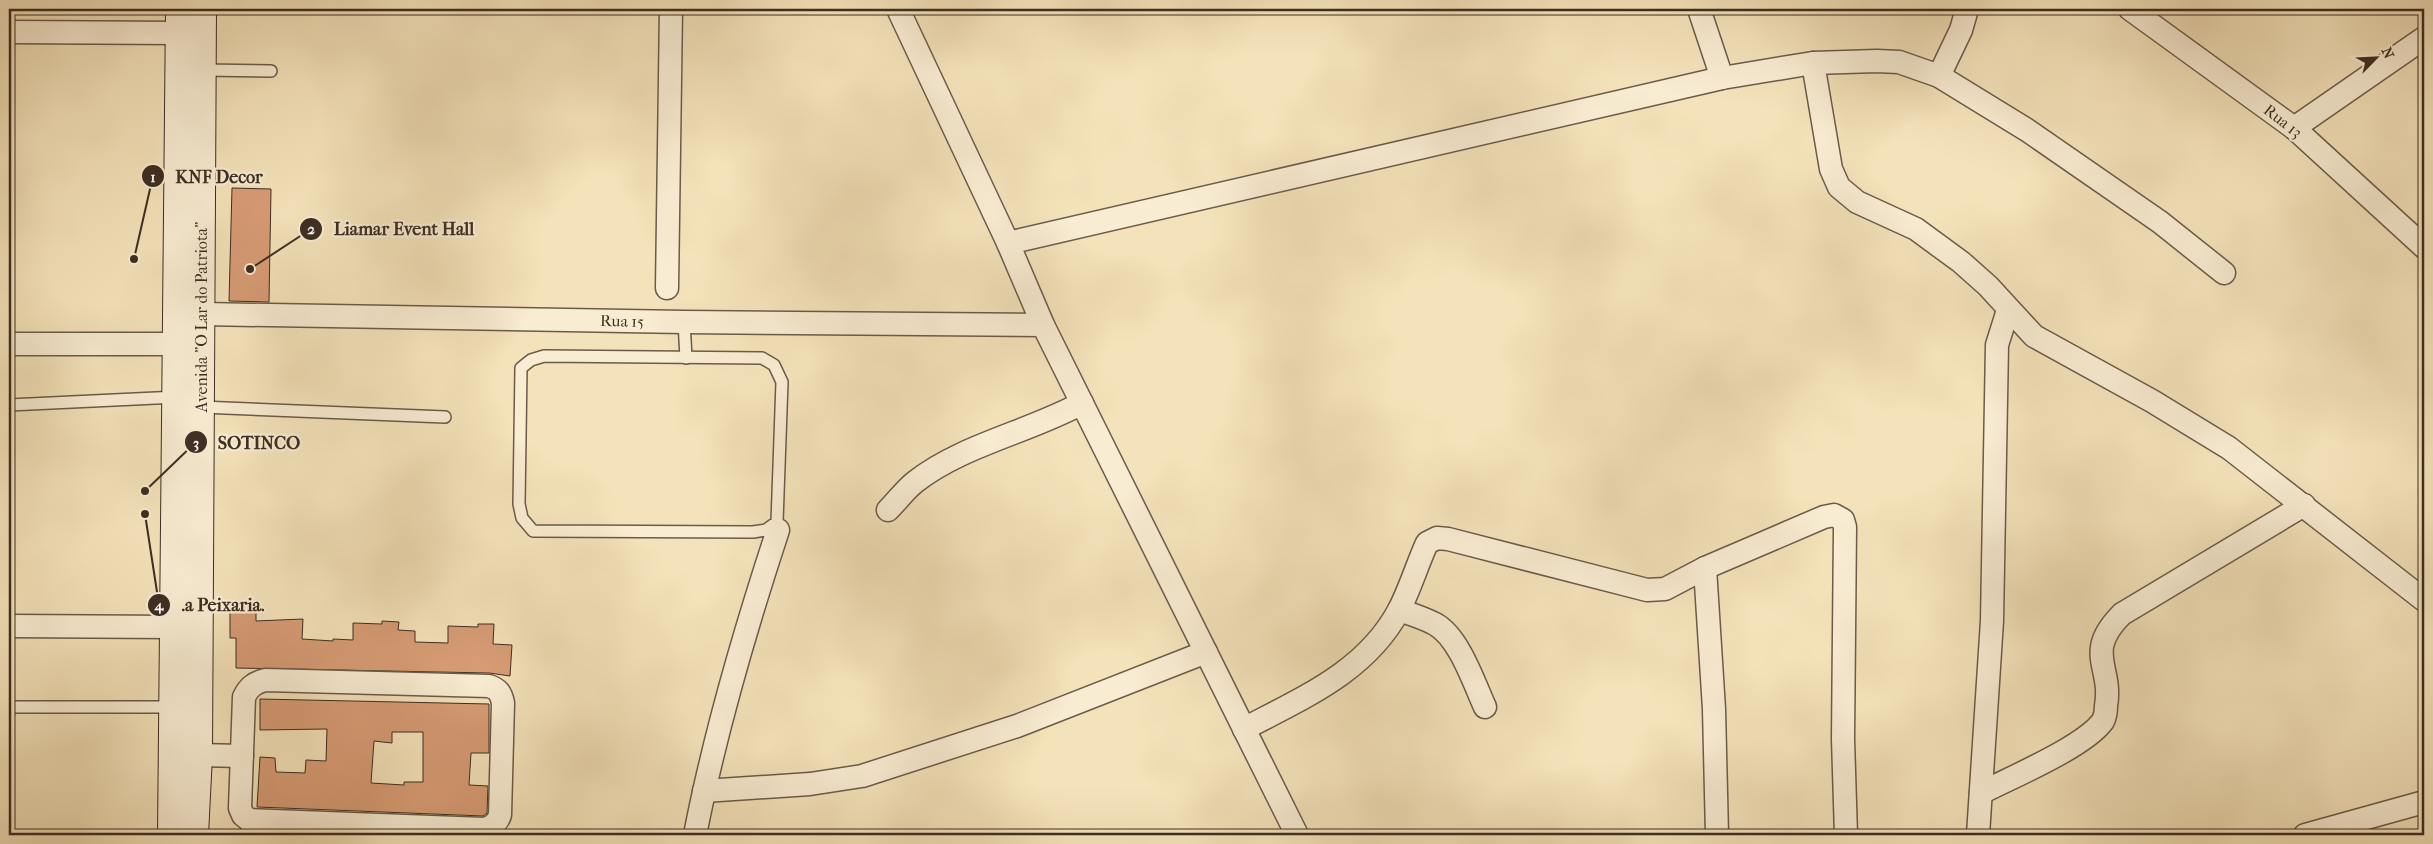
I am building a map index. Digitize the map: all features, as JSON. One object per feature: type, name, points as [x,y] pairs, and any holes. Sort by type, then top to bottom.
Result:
[{"type":"main road","name":"Avenida \"O Lar do Patriota\"","points":[[172,835],[174,627],[189,402],[202,314],[202,9]]},
{"type":"main road","name":"Avenida \"O Lar do Patriota\"","points":[[180,21],[178,344],[189,402],[198,754],[194,835]]},
{"type":"street","points":[[667,288],[670,9]]},
{"type":"street","points":[[898,9],[1008,243],[1043,325],[1297,835]]},
{"type":"street","points":[[1699,9],[1722,78]]},
{"type":"street","points":[[1939,76],[1961,30],[1967,9]]},
{"type":"street","name":"Rua 13","points":[[2130,9],[2294,128],[2424,247]]},
{"type":"street","points":[[9,32],[180,21]]},
{"type":"street","points":[[2294,128],[2424,38]]},
{"type":"street","points":[[1008,243],[1722,78],[1813,63],[1899,62],[1939,76],[2027,130],[2160,222],[2224,273]]},
{"type":"street","points":[[1813,63],[1831,169],[1839,187],[1857,202],[1916,228],[1961,262],[1988,286],[2008,310],[2034,336],[2152,402],[2229,448],[2424,600]]},
{"type":"street","points":[[1978,835],[1992,621],[1997,345],[2008,310]]},
{"type":"street","name":"Rua 15","points":[[202,314],[684,322],[1043,325]]},
{"type":"street","points":[[9,344],[178,344]]},
{"type":"street","points":[[888,510],[914,483],[948,462],[1058,416],[1082,403]]},
{"type":"street","points":[[1981,793],[2083,741],[2104,720],[2108,699],[2100,656],[2103,638],[2112,624],[2122,614],[2304,505]]},
{"type":"street","points":[[1244,729],[1333,681],[1358,663],[1377,643],[1399,610],[1427,543],[1437,538],[1448,539],[1647,590],[1665,589],[1705,568],[1824,517],[1834,516],[1842,520],[1845,527],[1843,739],[1846,835]]},
{"type":"street","points":[[695,835],[704,791],[736,668],[778,530]]},
{"type":"street","points":[[1705,568],[1714,708],[1717,835]]},
{"type":"street","points":[[1399,610],[1436,624],[1448,634],[1464,661],[1485,707]]},
{"type":"street","points":[[9,626],[174,627]]},
{"type":"street","points":[[704,791],[810,784],[862,776],[1018,726],[1206,652]]},
{"type":"street","points":[[265,680],[489,686],[496,688],[502,695],[500,815],[498,822],[491,827],[249,820],[243,815],[240,808],[242,756],[244,697],[248,688],[256,682],[265,680]]},
{"type":"street","points":[[198,754],[242,756]]},
{"type":"street","points":[[2305,835],[2424,802]]},
{"type":"lane","points":[[202,70],[271,71]]},
{"type":"lane","points":[[684,322],[686,358]]},
{"type":"lane","points":[[544,356],[686,358],[762,358],[774,365],[782,382],[777,522],[766,530],[753,532],[532,531],[522,518],[519,504],[521,368],[531,360],[544,356]]},
{"type":"lane","points":[[9,405],[189,402],[445,416]]},
{"type":"lane","points":[[9,707],[173,707]]},
{"type":"building","points":[[232,188],[271,189],[269,302],[229,301]]},
{"type":"building","points":[[230,611],[256,611],[256,621],[303,619],[302,639],[333,641],[333,639],[353,640],[353,623],[382,624],[382,621],[399,622],[398,630],[415,631],[415,642],[448,643],[448,626],[478,627],[478,624],[494,624],[493,644],[512,645],[510,676],[489,673],[236,668],[236,638],[230,638]]},
{"type":"building","points":[[260,699],[489,704],[489,753],[471,753],[469,785],[488,786],[487,813],[483,816],[257,807],[260,757],[275,758],[276,772],[305,773],[306,760],[326,761],[327,729],[260,730]],"holes":[[[392,732],[423,732],[423,782],[404,782],[404,785],[371,783],[374,741],[392,743]]]},
{"type":"place","name":"KNF Decor","points":[[134,259]]},
{"type":"place","name":"Liamar Event Hall","points":[[250,269]]},
{"type":"place","name":"SOTINCO","points":[[145,491]]},
{"type":"place","name":".a Peixaria.","points":[[145,514]]}]
